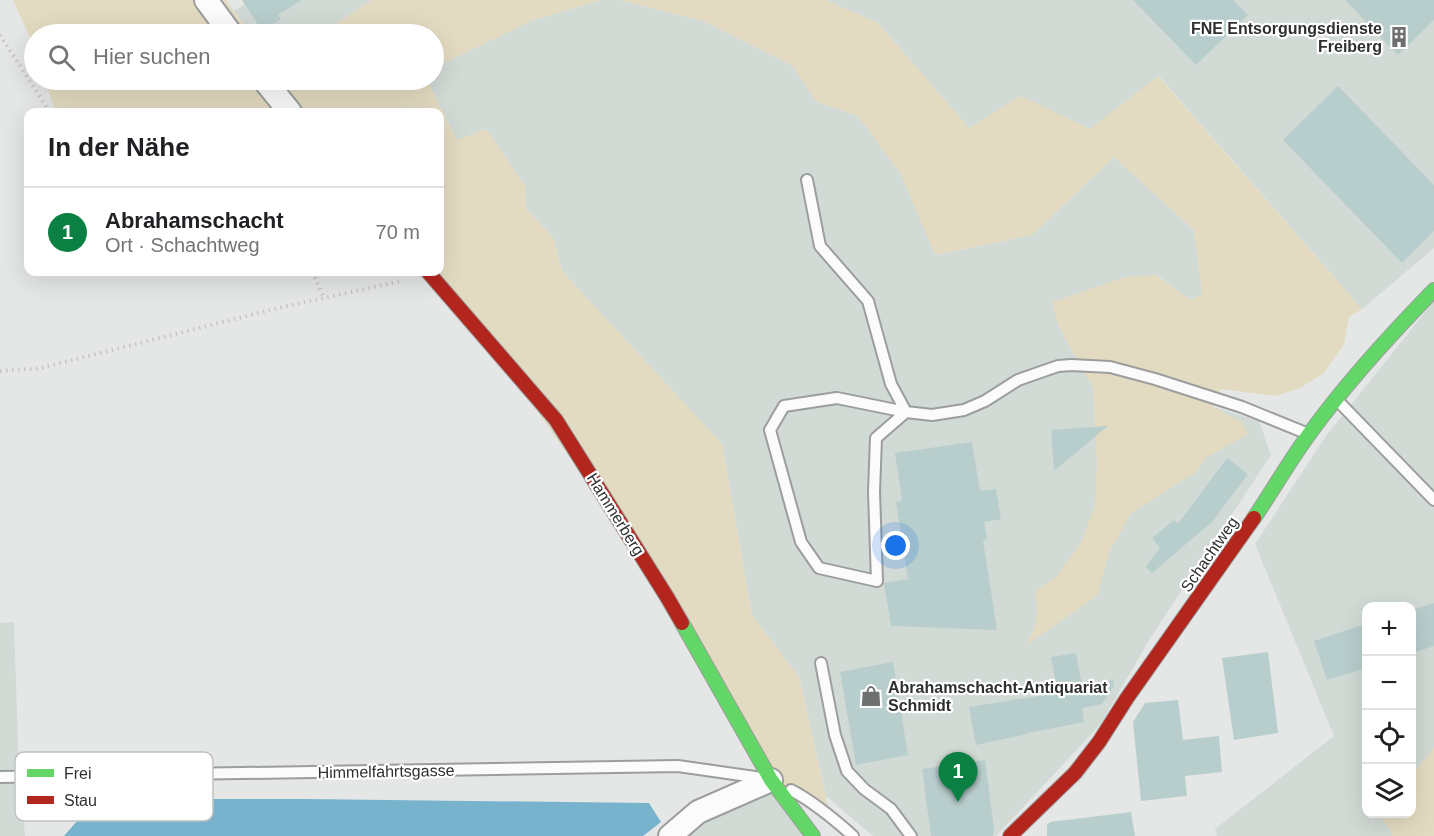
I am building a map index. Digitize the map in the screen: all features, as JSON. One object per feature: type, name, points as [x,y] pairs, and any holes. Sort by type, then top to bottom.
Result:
[{"type":"street","points":[[206,0],[224,24]]},
{"type":"street","points":[[272,90],[287,108]]},
{"type":"street","name":"Hammerberg","points":[[431,276],[556,420],[667,597],[771,780]]},
{"type":"street","name":"Schachtweg","points":[[1010,836],[1075,773],[1099,742],[1127,698],[1336,399],[1395,330],[1434,290]]},
{"type":"street","points":[[670,836],[698,812],[771,780],[813,836]]},
{"type":"lane","points":[[807,180],[820,246],[868,301],[891,384],[906,412]]},
{"type":"lane","points":[[906,412],[876,438],[874,492],[877,581],[819,568],[801,542],[770,430],[784,406],[837,398],[932,415],[964,411],[1018,380],[1058,366],[1110,367],[1220,400],[1310,434]]},
{"type":"lane","points":[[1336,399],[1434,500]]},
{"type":"lane","points":[[821,663],[835,735],[847,771],[864,789],[891,809],[911,836]]},
{"type":"lane","name":"Himmelfahrtsgasse","points":[[213,774],[678,766],[771,780],[804,797],[831,816],[853,836]]},
{"type":"lane","name":"Himmelfahrtsgasse","points":[[0,777],[15,777]]},
{"type":"path","points":[[0,35],[24,72]]},
{"type":"path","points":[[36,90],[47,108]]},
{"type":"path","points":[[314,276],[324,298]]},
{"type":"path","points":[[0,371],[41,368],[274,309],[406,280]]},
{"type":"shaded area","points":[[13,0],[226,0],[243,24],[24,24]]},
{"type":"shaded area","points":[[251,0],[372,0],[336,24],[243,24],[234,11]]},
{"type":"shaded area","points":[[372,0],[601,0],[531,21],[444,63],[444,24],[336,24]]},
{"type":"shaded area","points":[[601,0],[620,0],[703,21],[793,66],[817,102],[858,116],[901,174],[936,255],[1032,235],[1114,157],[1194,230],[1203,294],[1190,300],[1157,275],[1158,390],[1259,421],[1271,455],[1149,640],[1100,725],[996,836],[873,836],[826,796],[799,677],[752,615],[722,444],[562,271],[553,237],[526,209],[525,186],[486,129],[457,140],[444,114],[444,108],[441,108],[432,90],[444,90],[444,63],[531,21]]},
{"type":"shaded area","points":[[620,0],[825,0],[878,23],[969,128],[1021,96],[1090,129],[1158,76],[1362,309],[1349,317],[1344,344],[1324,373],[1300,388],[1275,396],[1221,389],[1213,407],[1242,422],[1248,434],[1207,457],[1195,473],[1131,513],[1109,553],[1097,596],[1026,645],[1036,619],[1035,591],[1057,576],[1081,543],[1095,505],[1097,464],[1093,388],[1058,325],[1052,302],[1126,277],[1156,275],[1190,300],[1202,294],[1194,230],[1114,157],[1032,235],[935,255],[901,174],[858,116],[817,102],[793,66],[703,21]]},
{"type":"shaded area","points":[[825,0],[1434,0],[1434,248],[1362,309],[1159,76],[1090,130],[1021,97],[969,128],[878,23]]},
{"type":"shaded area","points":[[48,90],[432,90],[441,108],[54,108]]},
{"type":"shaded area","points":[[444,114],[457,140],[486,129],[525,186],[526,209],[553,237],[562,271],[722,444],[752,615],[799,677],[830,816],[771,780],[667,597],[443,276]]},
{"type":"shaded area","points":[[1434,301],[1434,748],[1416,769],[1416,602],[1362,602],[1362,818],[1382,818],[1393,836],[1217,836],[1215,829],[1334,736],[1255,544],[1326,436]]},
{"type":"shaded area","points":[[14,622],[18,752],[15,752],[15,821],[24,821],[25,836],[0,836],[0,623]]},
{"type":"shaded area","points":[[1434,748],[1434,836],[1393,836],[1382,818],[1416,818],[1416,769]]},
{"type":"shaded area","points":[[771,780],[813,836],[670,836]]},
{"type":"water","points":[[213,799],[649,803],[661,822],[643,836],[64,836],[77,821],[213,821]]},
{"type":"building","points":[[242,0],[302,0],[278,15],[281,19],[273,24],[257,24]]},
{"type":"building","points":[[1133,0],[1233,0],[1248,15],[1196,65]]},
{"type":"building","name":"FNE Entsorgungsdienste Freiberg","points":[[1345,0],[1434,0],[1434,20],[1398,55]]},
{"type":"building","points":[[1338,86],[1434,185],[1434,231],[1402,263],[1283,140]]},
{"type":"building","points":[[1108,426],[1054,471],[1051,430]]},
{"type":"building","points":[[972,442],[980,491],[996,489],[1001,519],[984,522],[987,539],[983,540],[997,630],[891,626],[884,583],[908,579],[896,502],[902,501],[895,453]]},
{"type":"building","points":[[1227,458],[1248,474],[1212,522],[1152,573],[1146,567],[1160,548],[1152,538],[1174,520],[1178,524]]},
{"type":"building","points":[[1434,603],[1434,646],[1416,652],[1416,609]]},
{"type":"building","points":[[1362,625],[1362,669],[1327,680],[1314,641]]},
{"type":"building","points":[[1268,652],[1278,733],[1234,740],[1222,658]]},
{"type":"building","points":[[1076,653],[1082,685],[1113,680],[1114,686],[1102,704],[1082,708],[1084,722],[976,745],[969,707],[1058,693],[1051,657]]},
{"type":"building","name":"Abrahamschacht-Antiquariat Schmidt","points":[[893,662],[908,755],[856,765],[840,672]]},
{"type":"building","points":[[1178,700],[1183,740],[1219,736],[1222,772],[1185,776],[1187,796],[1141,801],[1133,722],[1145,703]]},
{"type":"building","points":[[985,760],[993,836],[931,836],[922,769]]},
{"type":"building","points":[[1131,812],[1135,836],[1047,836],[1047,825],[1050,822]]},
{"type":"traffic: fast","points":[[1254,518],[1324,414],[1385,342],[1434,290]]},
{"type":"traffic: fast","points":[[682,623],[771,780],[813,836]]},
{"type":"traffic: jam","points":[[431,276],[556,420],[682,623]]},
{"type":"traffic: jam","points":[[1010,836],[1075,773],[1099,742],[1127,698],[1254,518]]},
{"type":"place","name":"FNE Entsorgungsdienste Freiberg","points":[[1399,37]]},
{"type":"place","name":"Abrahamschacht-Antiquariat Schmidt","points":[[871,696]]},
{"type":"place","name":"Abrahamschacht","points":[[958,802]]}]
